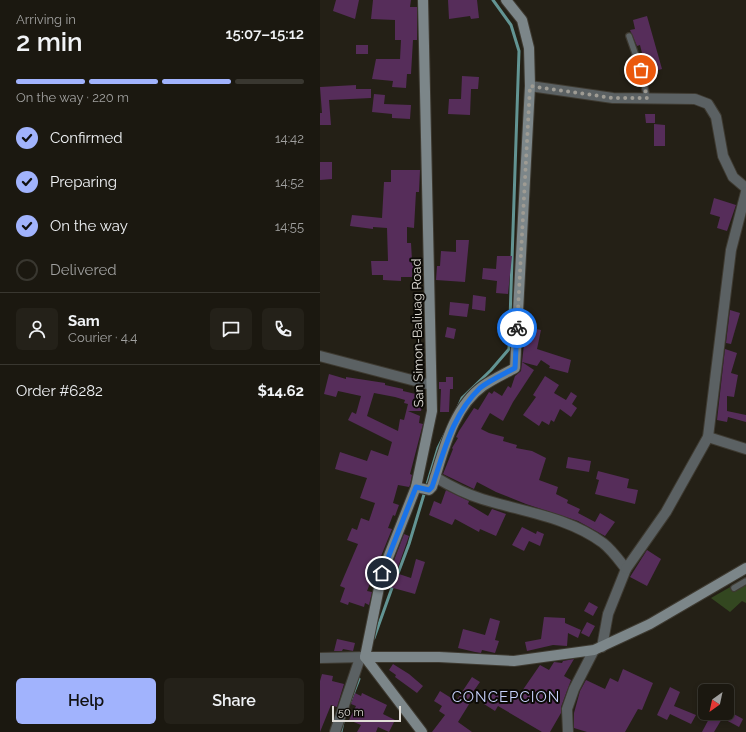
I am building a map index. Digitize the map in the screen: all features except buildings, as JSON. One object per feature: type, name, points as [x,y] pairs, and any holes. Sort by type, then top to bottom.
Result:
[{"type":"main road","name":"San Simon-Baliuag Road","points":[[363,657],[382,573],[416,487],[432,412],[423,0]]},
{"type":"main road","points":[[416,487],[429,490],[449,435],[465,405],[482,387],[515,368],[530,86],[529,48],[522,20],[506,0]]},
{"type":"main road","points":[[363,657],[439,657],[514,661],[598,648],[650,624],[746,568]]},
{"type":"main road","points":[[363,657],[422,732]]},
{"type":"street","points":[[530,86],[613,98],[695,99],[708,104],[716,117],[723,156],[733,177],[746,188]]},
{"type":"street","points":[[568,732],[567,709],[574,689],[598,648],[608,614],[626,569],[666,512],[708,437],[731,250],[746,192]]},
{"type":"street","points":[[320,356],[431,385]]},
{"type":"street","points":[[708,437],[746,448]]},
{"type":"street","points":[[435,477],[464,492],[482,499],[550,517],[580,529],[603,544],[626,569]]},
{"type":"street","points":[[320,658],[363,657],[335,732]]},
{"type":"lane","points":[[629,36],[641,70],[647,98]]},
{"type":"lane","points":[[734,588],[746,581]]},
{"type":"green space","points":[[746,578],[746,603],[742,601],[730,612],[711,598]]},
{"type":"waterway","points":[[458,407],[462,398],[491,370],[509,349],[519,51],[511,25],[493,0]]},
{"type":"waterway","points":[[397,576],[409,544],[438,448],[445,434]]},
{"type":"waterway","points":[[374,638],[393,585]]},
{"type":"waterway","points":[[350,702],[359,679]]},
{"type":"waterway","points":[[341,732],[343,722]]},
{"type":"way so far","points":[[517,328],[521,226],[530,86],[613,98],[647,98],[641,70]]},
{"type":"district","name":"CONCEPCION","points":[[506,697]]},
{"type":"route","points":[[382,573],[416,487],[429,490],[432,487],[449,435],[465,405],[482,387],[515,368],[517,328]]}]
